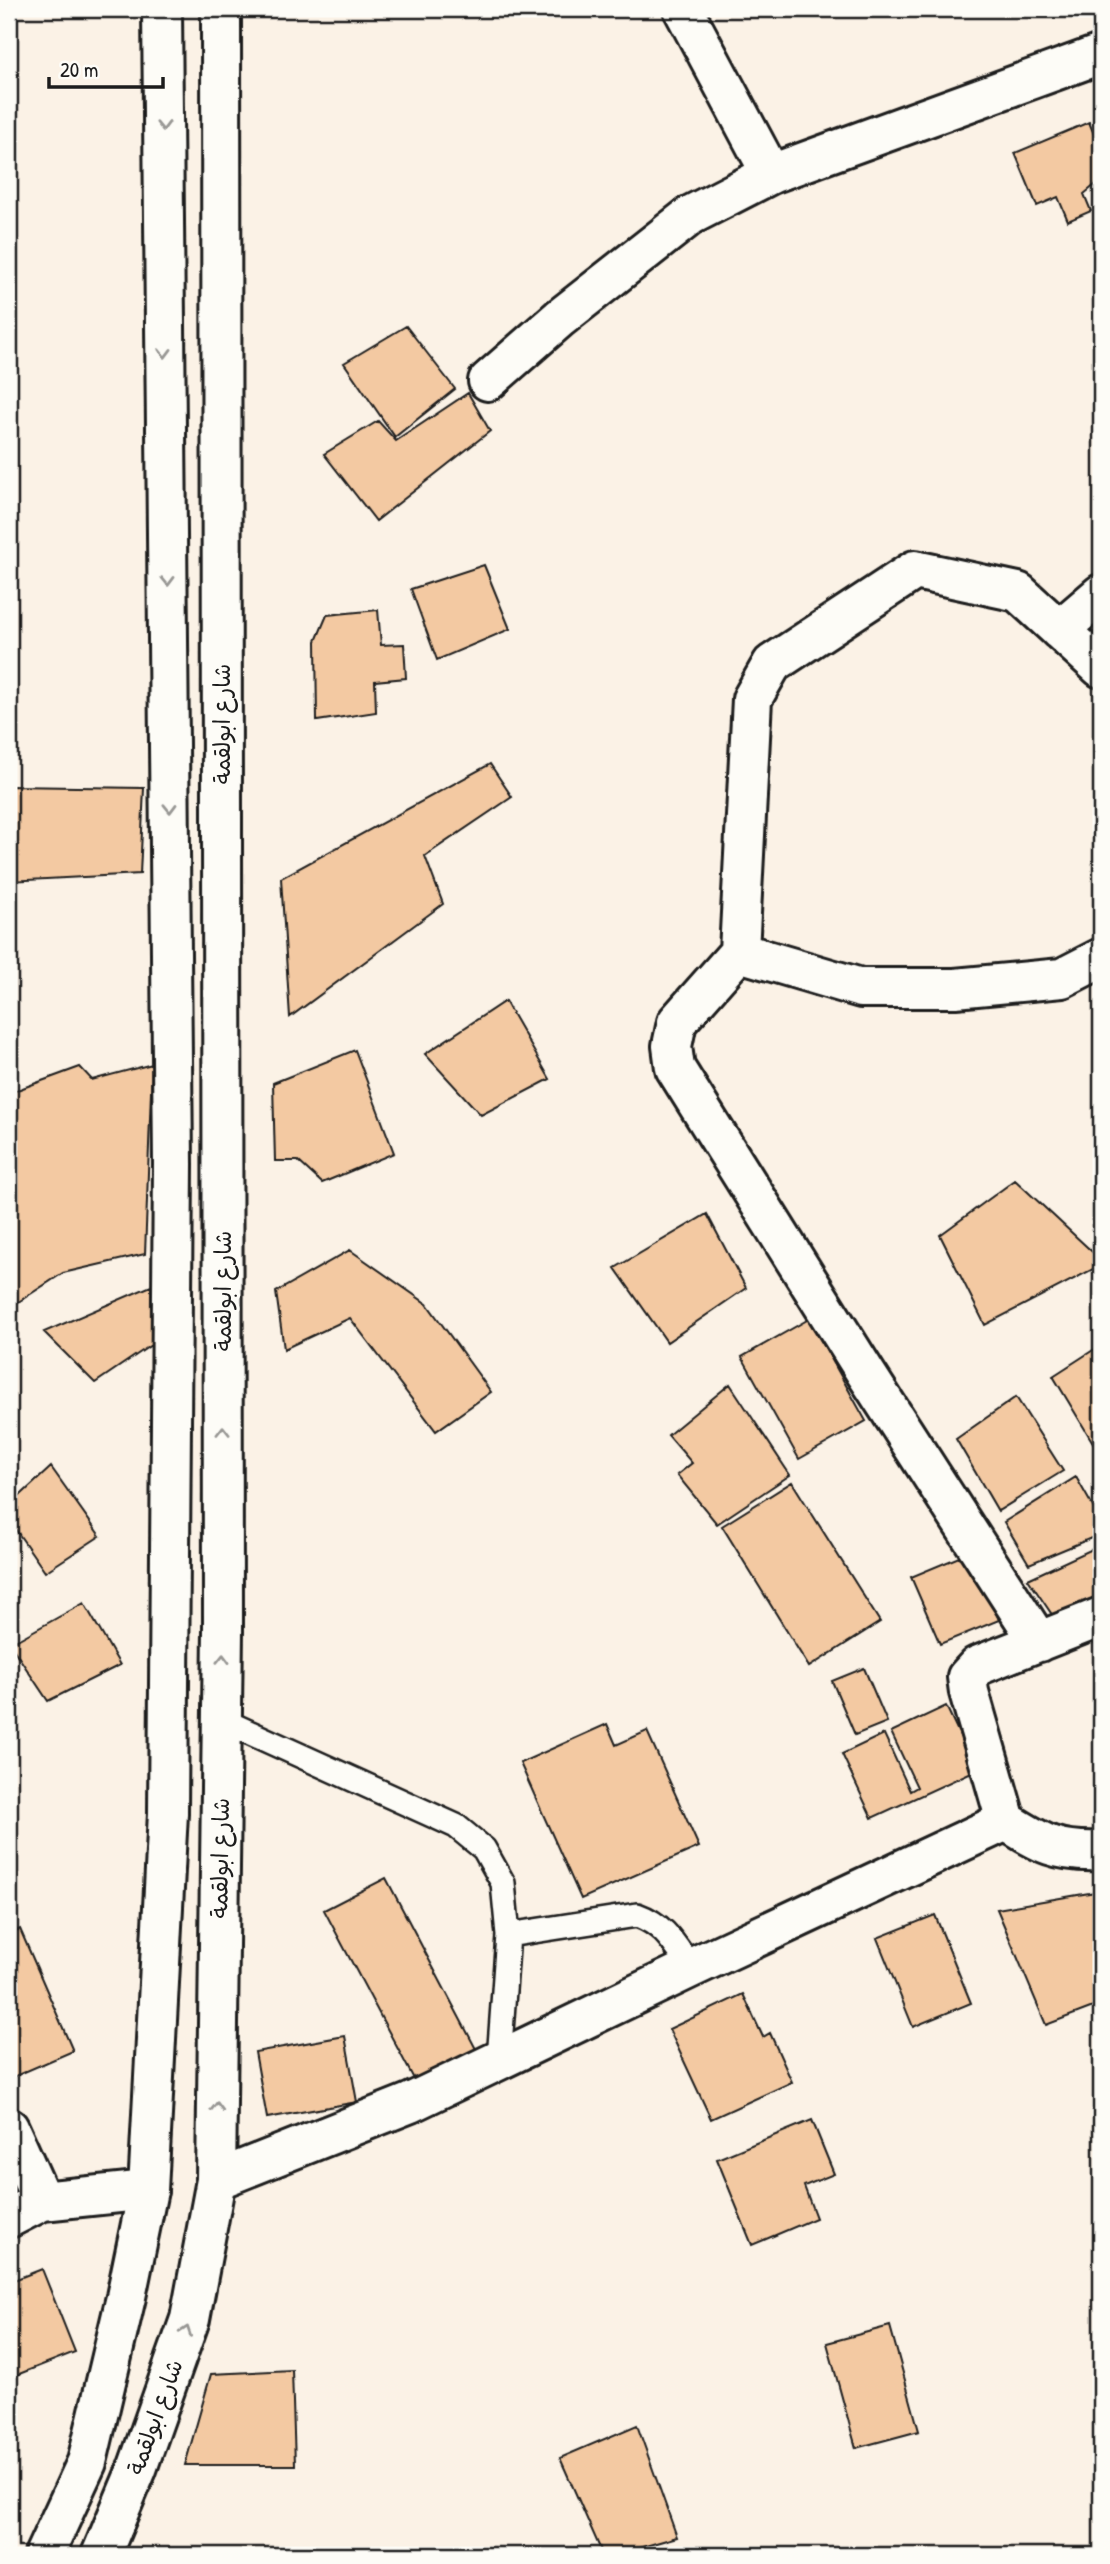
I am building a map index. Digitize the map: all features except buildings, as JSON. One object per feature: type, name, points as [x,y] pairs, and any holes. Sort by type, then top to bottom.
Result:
[{"type":"street","points":[[44,2555],[87,2462],[148,2190],[168,1813],[173,1219],[162,9]]},
{"type":"street","name":"شارع ابولقمة","points":[[101,2555],[137,2469],[190,2319],[216,2179],[222,1720],[221,9]]},
{"type":"street","points":[[683,9],[771,174]]},
{"type":"street","points":[[488,381],[560,317],[691,215],[771,174],[1101,54]]},
{"type":"street","points":[[1039,1642],[867,1375],[675,1068],[672,1046],[677,1022],[739,952],[752,699],[772,664],[915,570],[1018,592],[1101,668]]},
{"type":"street","points":[[1059,630],[1101,594]]},
{"type":"street","points":[[739,952],[862,988],[955,988],[1062,978],[1101,958]]},
{"type":"street","points":[[1101,1617],[977,1666],[967,1677],[1006,1821],[1043,1844],[1076,1852],[1101,1851]]},
{"type":"street","points":[[216,2179],[410,2103],[1006,1821]]},
{"type":"street","points":[[9,2128],[25,2210],[148,2190]]},
{"type":"lane","points":[[222,1720],[456,1826],[484,1849],[503,1883],[508,1935],[499,2060]]},
{"type":"lane","points":[[508,1935],[637,1914],[662,1927],[691,1968]]}]
